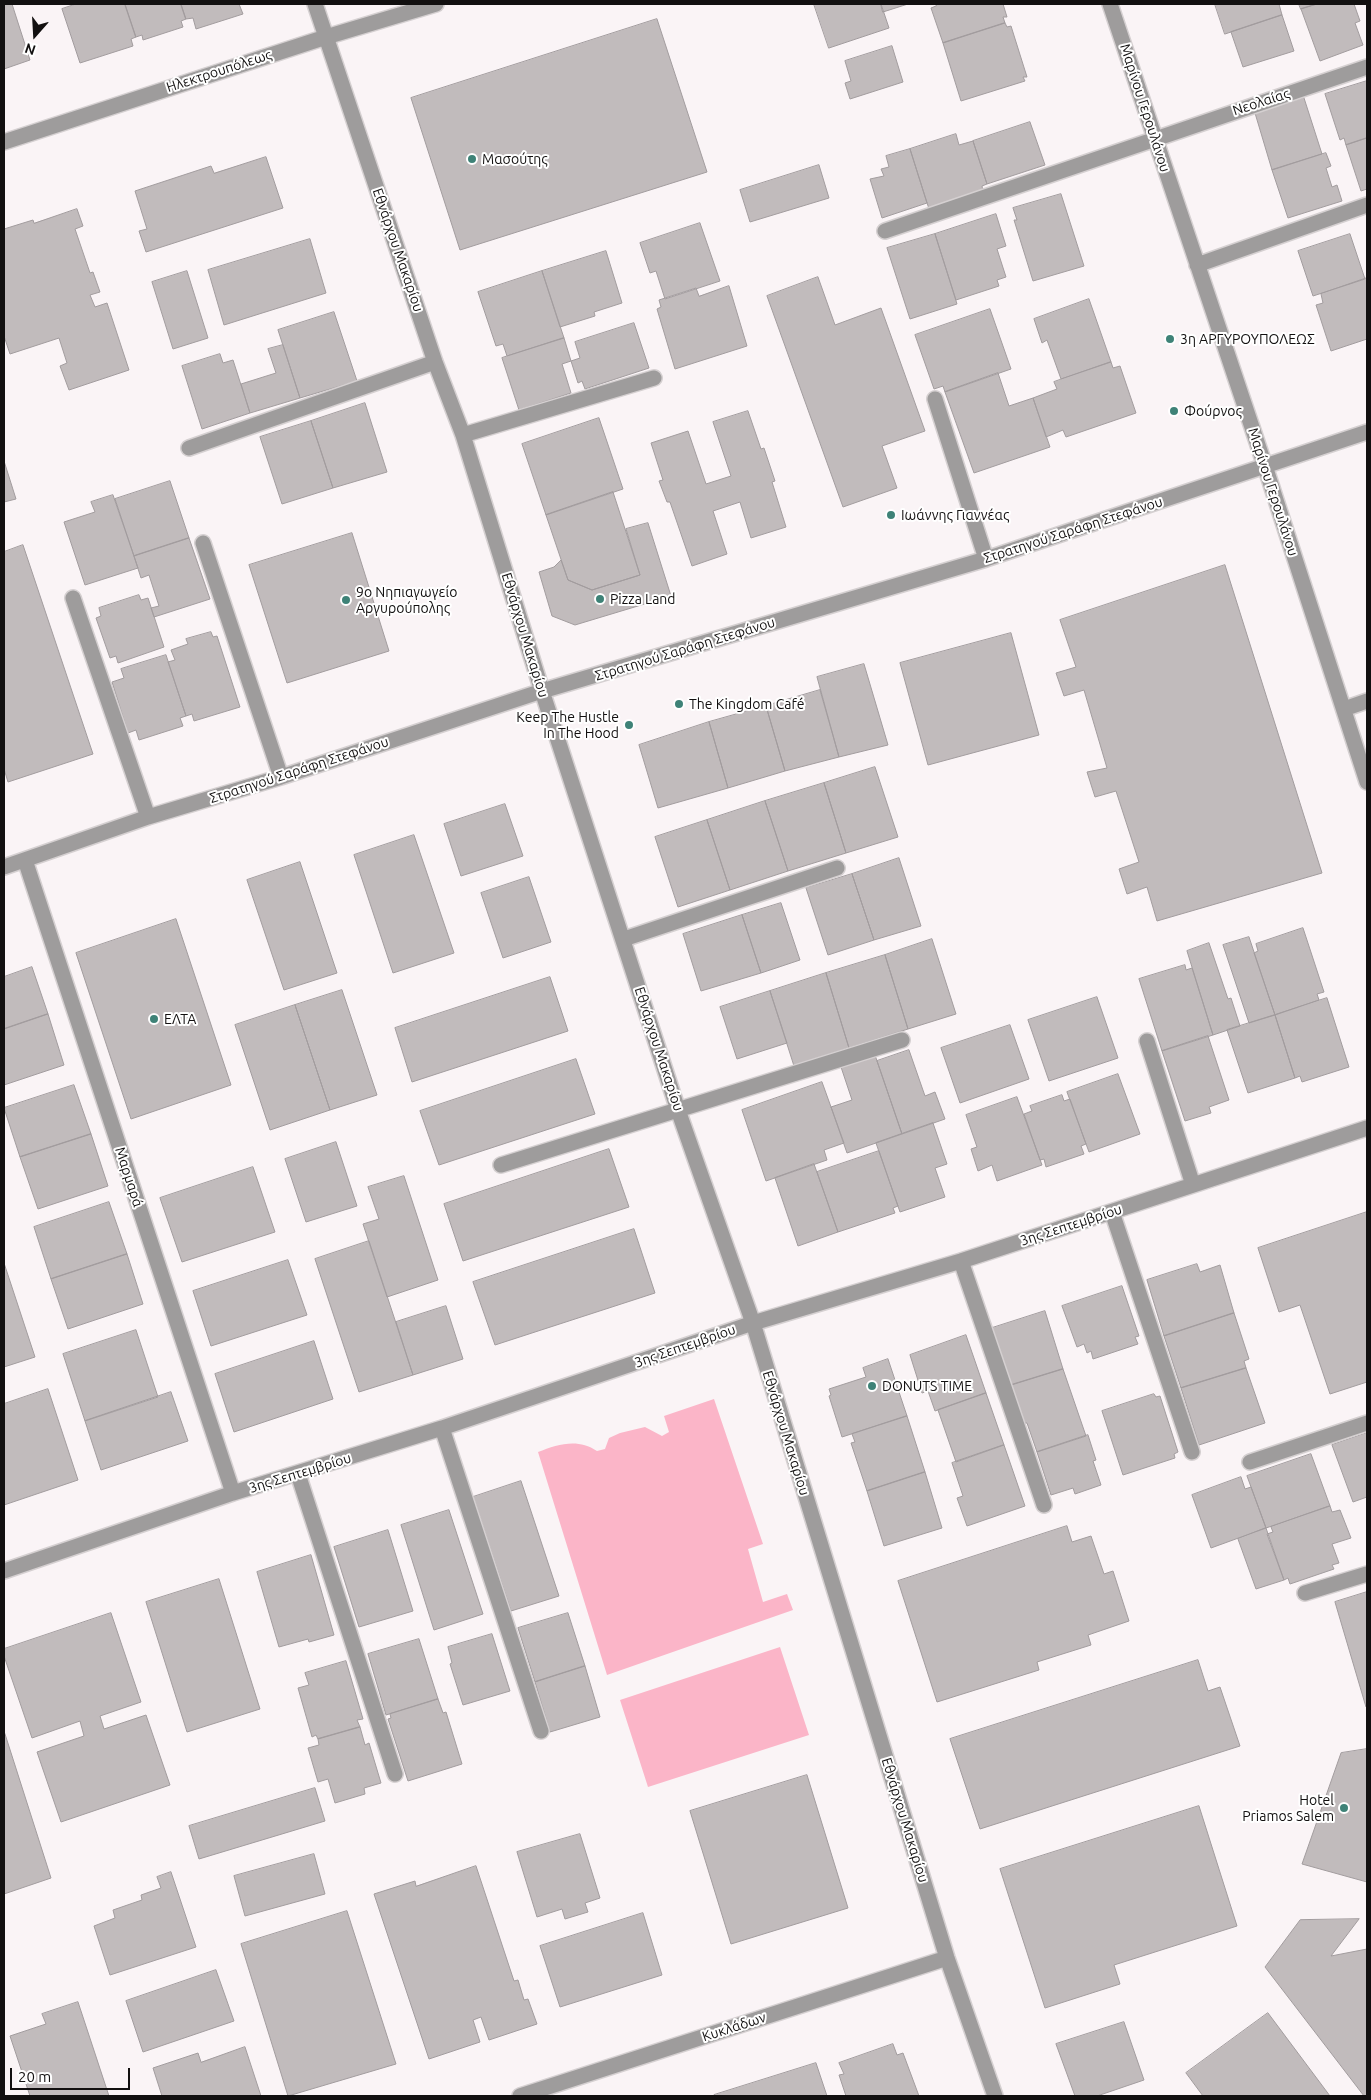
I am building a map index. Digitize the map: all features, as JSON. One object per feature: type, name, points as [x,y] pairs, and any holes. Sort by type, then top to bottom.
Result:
[{"type":"street","name":"Εθνάρχου Μακαρίου","points":[[315,4],[435,362],[463,435],[542,691],[678,1110],[752,1324],[947,1958],[995,2096]]},
{"type":"street","name":"Ηλεκτρουπόλεως","points":[[4,142],[326,37],[436,4]]},
{"type":"street","name":"Μαρίνου Γερουλάνου","points":[[1110,4],[1367,782]]},
{"type":"street","name":"Νεολαίας","points":[[885,231],[1156,139],[1212,118],[1367,67]]},
{"type":"street","points":[[1197,264],[1367,205]]},
{"type":"street","points":[[189,448],[435,362]]},
{"type":"street","points":[[463,435],[654,378]]},
{"type":"street","points":[[935,399],[986,559]]},
{"type":"street","name":"Στρατηγού Σαράφη Στεφάνου","points":[[4,867],[148,817],[281,777],[542,691],[986,559],[1367,432]]},
{"type":"street","points":[[203,543],[281,777]]},
{"type":"street","points":[[73,598],[148,817]]},
{"type":"street","points":[[1344,710],[1367,701]]},
{"type":"street","name":"Μαρμαρά","points":[[25,860],[233,1493]]},
{"type":"street","points":[[624,939],[837,868]]},
{"type":"street","points":[[501,1165],[902,1040]]},
{"type":"street","points":[[1147,1041],[1193,1185]]},
{"type":"street","name":"3ης Σεπτεμβρίου","points":[[4,1571],[233,1493],[442,1428],[752,1324],[961,1261],[1367,1128]]},
{"type":"street","points":[[1112,1212],[1192,1452]]},
{"type":"street","points":[[961,1261],[1044,1505]]},
{"type":"street","points":[[1250,1462],[1367,1422]]},
{"type":"street","points":[[442,1428],[541,1731]]},
{"type":"street","points":[[298,1474],[395,1774]]},
{"type":"street","points":[[1305,1593],[1367,1574]]},
{"type":"street","name":"Κυκλάδων","points":[[520,2096],[947,1958]]},
{"type":"shaded area","points":[[714,1399],[763,1544],[748,1549],[763,1602],[787,1594],[793,1610],[607,1675],[538,1452],[560,1445],[575,1443],[597,1451],[605,1449],[609,1438],[620,1433],[645,1427],[662,1436],[669,1432],[664,1416]]},
{"type":"shaded area","points":[[780,1647],[809,1735],[648,1787],[620,1700]]},
{"type":"building","points":[[4,4],[12,4],[30,60],[4,69]]},
{"type":"building","points":[[76,4],[125,4],[136,37],[131,39],[133,46],[80,63],[62,9]]},
{"type":"building","points":[[125,4],[181,4],[186,19],[181,21],[183,27],[143,40],[142,35],[136,37]]},
{"type":"building","points":[[181,4],[239,4],[243,14],[196,29],[193,18],[186,19]]},
{"type":"building","points":[[814,4],[881,4],[889,28],[829,48]]},
{"type":"building","points":[[881,4],[908,4],[883,12]]},
{"type":"building","points":[[936,4],[1003,4],[1007,17],[1003,17],[1005,23],[943,43],[931,8],[936,6]]},
{"type":"building","points":[[1215,4],[1279,4],[1282,15],[1225,34]]},
{"type":"building","points":[[1299,4],[1317,4],[1301,9]]},
{"type":"building","points":[[1317,4],[1354,4],[1360,21],[1355,23],[1363,45],[1320,61],[1301,9]]},
{"type":"building","points":[[1282,15],[1294,51],[1243,67],[1231,32]]},
{"type":"building","points":[[657,19],[707,172],[460,250],[411,98]]},
{"type":"building","points":[[1005,23],[1007,27],[1011,26],[1027,77],[1023,77],[1025,81],[961,101],[943,43]]},
{"type":"building","points":[[892,46],[903,82],[850,99],[845,83],[851,81],[845,61]]},
{"type":"building","points":[[1367,81],[1367,138],[1346,145],[1344,138],[1340,140],[1325,94]]},
{"type":"building","points":[[1304,98],[1322,154],[1272,170],[1255,113]]},
{"type":"building","points":[[1030,122],[1045,165],[987,184],[973,141]]},
{"type":"building","points":[[956,134],[959,145],[973,141],[987,184],[982,186],[983,192],[929,209],[910,149]]},
{"type":"building","points":[[1367,138],[1367,189],[1361,191],[1346,145]]},
{"type":"building","points":[[910,149],[927,203],[882,218],[870,179],[884,176],[881,169],[889,167],[886,156]]},
{"type":"building","points":[[1326,153],[1331,166],[1326,168],[1332,187],[1337,185],[1342,201],[1288,218],[1272,170]]},
{"type":"building","points":[[266,157],[283,208],[146,252],[139,231],[147,229],[135,191],[211,166],[214,173]]},
{"type":"building","points":[[819,165],[829,198],[750,222],[740,190]]},
{"type":"building","points":[[1061,194],[1084,266],[1033,281],[1014,220],[1017,220],[1013,208]]},
{"type":"building","points":[[77,209],[83,226],[75,229],[90,273],[93,272],[100,292],[90,295],[95,307],[107,303],[129,370],[69,390],[60,366],[67,363],[59,338],[10,354],[4,336],[4,229],[33,220],[34,223]]},
{"type":"building","points":[[996,214],[1006,246],[997,249],[1006,277],[997,280],[999,286],[956,300],[935,234]]},
{"type":"building","points":[[700,223],[720,281],[665,299],[656,271],[650,273],[640,243]]},
{"type":"building","points":[[935,234],[957,304],[910,319],[887,248]]},
{"type":"building","points":[[1350,234],[1365,279],[1313,296],[1298,251]]},
{"type":"building","points":[[310,239],[326,293],[224,325],[208,270]]},
{"type":"building","points":[[606,251],[622,303],[594,312],[595,316],[560,327],[542,271]]},
{"type":"building","points":[[187,271],[208,338],[173,349],[152,282]]},
{"type":"building","points":[[542,271],[564,338],[507,356],[503,344],[496,346],[478,292]]},
{"type":"building","points":[[818,277],[835,325],[881,308],[925,431],[882,446],[897,488],[843,507],[767,296]]},
{"type":"building","points":[[1367,278],[1367,339],[1331,351],[1316,305],[1323,303],[1321,294]]},
{"type":"building","points":[[729,286],[747,346],[675,369],[657,309],[661,307],[659,300],[696,288],[699,296]]},
{"type":"building","points":[[1089,299],[1111,362],[1061,379],[1047,340],[1042,343],[1034,319]]},
{"type":"building","points":[[990,309],[1011,369],[945,392],[943,386],[934,389],[915,335]]},
{"type":"building","points":[[334,312],[357,381],[300,398],[278,330]]},
{"type":"building","points":[[634,323],[649,368],[585,389],[582,381],[578,383],[571,361],[580,358],[575,342]]},
{"type":"building","points":[[564,338],[571,361],[562,364],[571,393],[519,410],[502,358]]},
{"type":"building","points":[[283,345],[300,398],[250,413],[241,384],[276,373],[268,349]]},
{"type":"building","points":[[220,354],[223,363],[233,360],[250,413],[202,429],[182,366]]},
{"type":"building","points":[[1111,362],[1113,368],[1120,366],[1136,413],[1066,437],[1063,430],[1046,437],[1033,398],[1057,389],[1054,382]]},
{"type":"building","points":[[998,373],[1009,406],[1033,398],[1050,447],[974,473],[945,392]]},
{"type":"building","points":[[365,403],[387,472],[333,488],[311,421]]},
{"type":"building","points":[[748,411],[761,449],[764,448],[775,481],[772,482],[786,527],[751,538],[740,502],[713,511],[727,554],[692,566],[670,502],[667,502],[659,481],[663,480],[651,443],[688,431],[706,484],[731,476],[713,422]]},
{"type":"building","points":[[599,418],[623,489],[546,515],[522,444]]},
{"type":"building","points":[[311,421],[333,488],[282,504],[260,437]]},
{"type":"building","points":[[4,461],[16,499],[4,502]]},
{"type":"building","points":[[170,481],[189,538],[134,556],[115,499]]},
{"type":"building","points":[[613,492],[640,575],[592,590],[568,580],[546,515]]},
{"type":"building","points":[[113,495],[138,568],[85,585],[64,522],[95,512],[91,502]]},
{"type":"building","points":[[648,523],[671,596],[575,625],[552,616],[539,572],[554,567],[561,560],[568,580],[592,590],[640,575],[626,529]]},
{"type":"building","name":"9ο Νηπιαγωγείο Αργυρούπολης","points":[[352,533],[389,651],[287,683],[249,565]]},
{"type":"building","points":[[189,538],[210,599],[154,617],[151,608],[159,606],[149,575],[141,578],[134,556]]},
{"type":"building","points":[[23,545],[93,754],[8,782],[4,769],[4,552]]},
{"type":"building","points":[[1225,565],[1322,873],[1157,921],[1147,887],[1127,894],[1119,869],[1139,862],[1116,791],[1095,797],[1087,772],[1107,768],[1084,690],[1064,696],[1056,673],[1076,667],[1060,620]]},
{"type":"building","points":[[139,595],[141,600],[148,598],[164,647],[118,663],[116,656],[110,658],[96,618],[101,616],[99,608]]},
{"type":"building","points":[[211,632],[213,637],[217,636],[240,707],[194,721],[192,714],[186,716],[168,662],[175,660],[171,650],[188,644],[186,639]]},
{"type":"building","points":[[1011,633],[1039,735],[928,765],[900,663]]},
{"type":"building","points":[[166,655],[186,716],[180,718],[183,726],[139,740],[136,730],[128,733],[112,682],[124,678],[121,669]]},
{"type":"building","points":[[864,664],[888,745],[839,757],[817,677]]},
{"type":"building","points":[[820,690],[839,757],[785,771],[766,706]]},
{"type":"building","points":[[766,706],[785,771],[728,788],[709,722]]},
{"type":"building","points":[[709,722],[728,788],[658,808],[639,745]]},
{"type":"building","points":[[875,767],[898,837],[846,853],[824,783]]},
{"type":"building","points":[[824,783],[846,853],[788,871],[765,801]]},
{"type":"building","points":[[765,801],[788,871],[730,890],[707,820]]},
{"type":"building","points":[[505,804],[523,856],[461,876],[444,824]]},
{"type":"building","points":[[707,820],[730,890],[678,907],[655,837]]},
{"type":"building","points":[[414,835],[454,953],[393,973],[354,855]]},
{"type":"building","points":[[899,858],[921,926],[874,940],[852,874]]},
{"type":"building","points":[[300,862],[337,973],[284,990],[247,880]]},
{"type":"building","points":[[852,874],[874,940],[828,955],[806,888]]},
{"type":"building","points":[[529,877],[551,942],[503,958],[481,893]]},
{"type":"building","points":[[781,903],[800,960],[761,973],[742,915]]},
{"type":"building","points":[[742,915],[761,973],[701,991],[683,934]]},
{"type":"building","name":"ΕΛΤΑ","points":[[176,919],[231,1085],[131,1119],[76,953]]},
{"type":"building","points":[[1303,928],[1324,992],[1317,994],[1319,1000],[1275,1015],[1254,953],[1258,951],[1256,944]]},
{"type":"building","points":[[1249,937],[1275,1015],[1249,1023],[1223,945]]},
{"type":"building","points":[[932,939],[956,1014],[908,1029],[885,955]]},
{"type":"building","points":[[1209,943],[1228,999],[1231,998],[1240,1026],[1213,1035],[1187,951]]},
{"type":"building","points":[[885,955],[908,1029],[849,1048],[826,973]]},
{"type":"building","points":[[1185,965],[1186,970],[1192,968],[1213,1035],[1162,1051],[1139,979]]},
{"type":"building","points":[[32,967],[48,1014],[4,1029],[4,977]]},
{"type":"building","points":[[826,973],[849,1048],[794,1066],[770,991]]},
{"type":"building","points":[[550,977],[568,1031],[412,1082],[395,1028]]},
{"type":"building","points":[[342,990],[377,1095],[330,1110],[295,1005]]},
{"type":"building","points":[[770,991],[787,1043],[737,1059],[720,1007]]},
{"type":"building","points":[[1097,997],[1118,1058],[1049,1081],[1028,1020]]},
{"type":"building","points":[[1327,998],[1349,1067],[1302,1082],[1300,1076],[1295,1078],[1275,1015]]},
{"type":"building","points":[[295,1005],[330,1110],[270,1130],[235,1025]]},
{"type":"building","points":[[48,1014],[64,1065],[4,1085],[4,1029]]},
{"type":"building","points":[[1275,1015],[1295,1078],[1248,1093],[1227,1030]]},
{"type":"building","points":[[1010,1025],[1029,1079],[960,1103],[941,1048]]},
{"type":"building","points":[[1208,1036],[1229,1100],[1209,1107],[1211,1113],[1185,1121],[1162,1051]]},
{"type":"building","points":[[909,1050],[925,1096],[935,1092],[945,1119],[902,1134],[877,1061]]},
{"type":"building","points":[[875,1055],[902,1134],[847,1153],[831,1107],[852,1100],[841,1067]]},
{"type":"building","points":[[576,1059],[595,1114],[439,1165],[420,1111]]},
{"type":"building","points":[[1118,1074],[1140,1134],[1089,1152],[1067,1092]]},
{"type":"building","points":[[822,1082],[844,1143],[824,1150],[827,1160],[766,1181],[742,1110]]},
{"type":"building","points":[[74,1085],[91,1134],[20,1157],[4,1108]]},
{"type":"building","points":[[1062,1095],[1064,1101],[1070,1099],[1086,1144],[1081,1146],[1084,1154],[1046,1167],[1044,1159],[1040,1160],[1024,1114],[1032,1111],[1030,1106]]},
{"type":"building","points":[[1017,1097],[1042,1165],[997,1181],[992,1165],[978,1171],[971,1149],[977,1147],[966,1115]]},
{"type":"building","points":[[933,1123],[947,1164],[935,1168],[945,1197],[900,1212],[876,1143]]},
{"type":"building","points":[[91,1134],[108,1186],[38,1209],[20,1157]]},
{"type":"building","points":[[336,1142],[357,1206],[306,1222],[285,1159]]},
{"type":"building","points":[[609,1149],[629,1207],[463,1261],[444,1204]]},
{"type":"building","points":[[879,1151],[898,1206],[893,1208],[895,1213],[838,1232],[817,1172]]},
{"type":"building","points":[[814,1164],[838,1232],[798,1246],[775,1178]]},
{"type":"building","points":[[253,1167],[275,1232],[182,1262],[160,1198]]},
{"type":"building","points":[[404,1176],[438,1280],[387,1297],[363,1224],[379,1219],[368,1187]]},
{"type":"building","points":[[109,1202],[127,1254],[51,1279],[34,1227]]},
{"type":"building","points":[[1367,1212],[1367,1382],[1330,1394],[1300,1305],[1279,1312],[1258,1248]]},
{"type":"building","points":[[634,1229],[655,1293],[495,1345],[473,1282]]},
{"type":"building","points":[[369,1241],[413,1375],[359,1392],[315,1259]]},
{"type":"building","points":[[127,1254],[143,1304],[68,1329],[51,1279]]},
{"type":"building","points":[[288,1260],[307,1315],[211,1346],[193,1291]]},
{"type":"building","points":[[4,1263],[35,1357],[4,1367]]},
{"type":"building","points":[[1197,1264],[1200,1272],[1220,1265],[1234,1313],[1164,1336],[1147,1280]]},
{"type":"building","points":[[1122,1286],[1139,1336],[1135,1337],[1138,1344],[1093,1359],[1091,1351],[1087,1353],[1084,1344],[1077,1347],[1062,1306]]},
{"type":"building","points":[[446,1306],[463,1359],[413,1375],[396,1322]]},
{"type":"building","points":[[1045,1311],[1063,1369],[1008,1386],[989,1329]]},
{"type":"building","points":[[1234,1313],[1249,1359],[1244,1361],[1246,1368],[1181,1388],[1164,1336]]},
{"type":"building","points":[[136,1330],[158,1397],[85,1421],[63,1354]]},
{"type":"building","points":[[966,1335],[986,1393],[935,1411],[928,1391],[922,1393],[910,1355]]},
{"type":"building","points":[[314,1341],[333,1399],[234,1432],[215,1374]]},
{"type":"building","points":[[888,1359],[907,1416],[842,1437],[829,1396],[831,1395],[829,1389],[866,1377],[863,1368]]},
{"type":"building","points":[[1246,1368],[1265,1423],[1199,1445],[1181,1388]]},
{"type":"building","points":[[1063,1369],[1086,1436],[1037,1452],[1027,1423],[1021,1423],[1008,1386]]},
{"type":"building","points":[[48,1389],[78,1480],[4,1505],[4,1404]]},
{"type":"building","points":[[171,1392],[188,1441],[101,1470],[85,1421]]},
{"type":"building","points":[[986,1393],[1004,1445],[956,1462],[938,1410]]},
{"type":"building","points":[[1154,1394],[1156,1397],[1160,1396],[1178,1452],[1174,1454],[1175,1458],[1123,1475],[1102,1411]]},
{"type":"building","points":[[907,1416],[925,1472],[867,1491],[851,1443],[855,1442],[852,1434]]},
{"type":"building","points":[[1367,1433],[1367,1497],[1353,1502],[1332,1445]]},
{"type":"building","points":[[1088,1435],[1096,1460],[1093,1461],[1101,1485],[1075,1494],[1073,1488],[1051,1495],[1037,1452]]},
{"type":"building","points":[[1004,1445],[1025,1506],[967,1526],[957,1498],[963,1496],[952,1463]]},
{"type":"building","points":[[1311,1454],[1330,1506],[1266,1528],[1247,1476]]},
{"type":"building","points":[[925,1472],[942,1528],[884,1546],[867,1491]]},
{"type":"building","points":[[1241,1477],[1245,1489],[1251,1487],[1266,1528],[1211,1548],[1192,1495]]},
{"type":"building","points":[[521,1481],[559,1596],[511,1611],[473,1497]]},
{"type":"building","points":[[1330,1506],[1332,1512],[1340,1510],[1351,1538],[1332,1544],[1339,1563],[1332,1565],[1334,1569],[1290,1584],[1288,1578],[1284,1580],[1267,1534],[1273,1532],[1271,1527]]},
{"type":"building","points":[[449,1510],[483,1614],[434,1630],[401,1525]]},
{"type":"building","points":[[1067,1526],[1072,1542],[1091,1536],[1104,1574],[1113,1571],[1129,1621],[1088,1635],[1091,1645],[1037,1662],[1039,1670],[937,1702],[898,1581]]},
{"type":"building","points":[[1266,1528],[1284,1580],[1256,1589],[1238,1539]]},
{"type":"building","points":[[388,1530],[413,1611],[359,1627],[334,1547]]},
{"type":"building","points":[[311,1555],[334,1635],[309,1642],[308,1639],[279,1647],[257,1572]]},
{"type":"building","points":[[219,1579],[260,1709],[187,1732],[146,1602]]},
{"type":"building","points":[[1367,1592],[1367,1706],[1366,1707],[1335,1602]]},
{"type":"building","points":[[111,1613],[141,1702],[100,1716],[104,1729],[146,1715],[170,1785],[61,1822],[37,1752],[84,1736],[80,1721],[32,1738],[4,1656],[4,1649]]},
{"type":"building","points":[[568,1613],[585,1666],[535,1682],[518,1628]]},
{"type":"building","points":[[492,1634],[510,1691],[463,1705],[450,1664],[452,1663],[448,1647]]},
{"type":"building","points":[[419,1639],[438,1699],[386,1715],[368,1654]]},
{"type":"building","points":[[1198,1660],[1208,1691],[1220,1687],[1240,1746],[980,1829],[950,1739]]},
{"type":"building","points":[[346,1661],[363,1719],[357,1720],[360,1727],[318,1739],[316,1735],[312,1737],[298,1688],[309,1685],[305,1673]]},
{"type":"building","points":[[585,1666],[600,1717],[550,1732],[535,1682]]},
{"type":"building","points":[[438,1699],[443,1713],[446,1712],[462,1764],[408,1781],[388,1719],[391,1718],[390,1714]]},
{"type":"building","points":[[360,1727],[365,1745],[369,1743],[381,1783],[364,1788],[365,1794],[335,1803],[328,1779],[318,1782],[308,1748],[319,1745],[318,1739]]},
{"type":"building","points":[[4,1735],[51,1878],[4,1894]]},
{"type":"building","name":"Hotel Priamos Salem","points":[[1367,1749],[1367,1882],[1302,1864],[1341,1753]]},
{"type":"building","points":[[807,1775],[848,1908],[731,1944],[690,1811]]},
{"type":"building","points":[[315,1788],[325,1821],[199,1859],[189,1826]]},
{"type":"building","points":[[1199,1806],[1237,1926],[1114,1965],[1120,1984],[1045,2008],[1000,1869]]},
{"type":"building","points":[[580,1834],[600,1898],[585,1903],[588,1912],[565,1919],[562,1909],[537,1917],[517,1852]]},
{"type":"building","points":[[314,1854],[325,1894],[245,1916],[234,1876]]},
{"type":"building","points":[[476,1866],[514,1981],[518,1980],[524,2000],[528,1999],[537,2024],[489,2040],[481,2017],[473,2020],[480,2042],[429,2059],[374,1894],[415,1881],[416,1886]]},
{"type":"building","points":[[171,1872],[196,1947],[110,1975],[94,1926],[115,1918],[113,1910],[142,1900],[141,1895],[161,1888],[157,1877]]},
{"type":"building","points":[[347,1911],[396,2064],[288,2096],[241,1944]]},
{"type":"building","points":[[643,1913],[662,1975],[560,2007],[540,1946]]},
{"type":"building","points":[[1359,1919],[1331,1956],[1367,1949],[1367,2096],[1364,2096],[1265,1967],[1300,1920]]},
{"type":"building","points":[[216,1970],[234,2021],[143,2052],[126,2001]]},
{"type":"building","points":[[78,2002],[109,2096],[30,2096],[10,2036],[46,2024],[42,2014]]},
{"type":"building","points":[[1268,2013],[1330,2096],[1203,2096],[1186,2073]]},
{"type":"building","points":[[1124,2022],[1144,2080],[1097,2096],[1075,2096],[1056,2044]]},
{"type":"building","points":[[893,2044],[897,2055],[903,2053],[919,2096],[846,2096],[839,2075],[844,2074],[839,2063]]},
{"type":"building","points":[[245,2047],[261,2096],[162,2096],[153,2068],[198,2053],[201,2062]]},
{"type":"building","points":[[816,2063],[827,2096],[714,2096],[714,2095]]},
{"type":"place","name":"Μασούτης","points":[[472,159]]},
{"type":"place","name":"3η ΑΡΓΥΡΟΥΠΟΛΕΩΣ","points":[[1170,339]]},
{"type":"place","name":"Φούρνος","points":[[1174,411]]},
{"type":"place","name":"Ιωάννης Γιαννέας","points":[[891,515]]},
{"type":"place","name":"Pizza Land","points":[[600,599]]},
{"type":"place","name":"9ο Νηπιαγωγείο Αργυρούπολης","points":[[346,600]]},
{"type":"place","name":"The Kingdom Café","points":[[679,704]]},
{"type":"place","name":"Keep The Hustle In The Hood","points":[[629,725]]},
{"type":"place","name":"ΕΛΤΑ","points":[[154,1019]]},
{"type":"place","name":"DONUTS TIME","points":[[872,1386]]},
{"type":"place","name":"Hotel Priamos Salem","points":[[1344,1808]]}]
